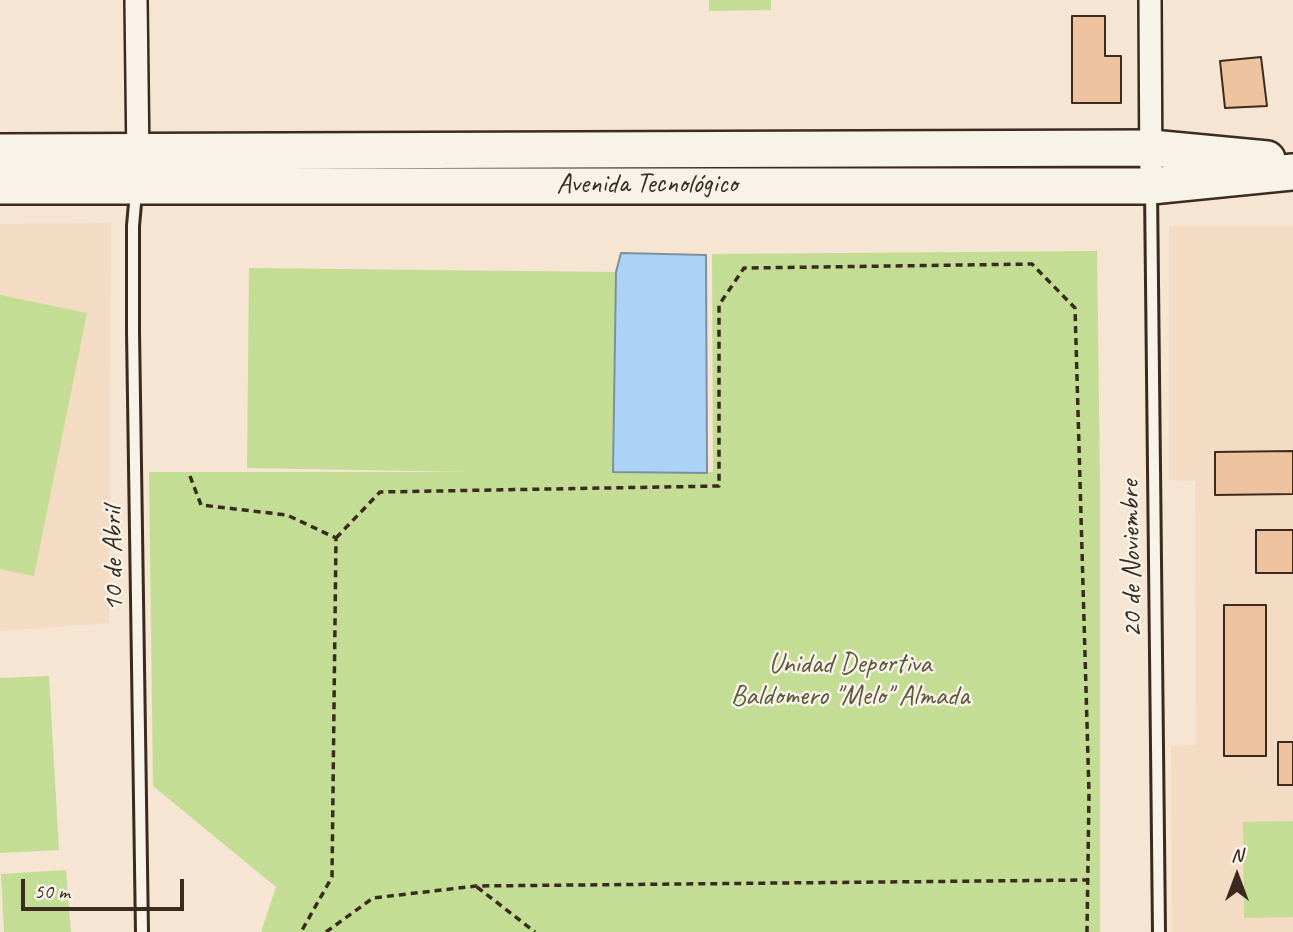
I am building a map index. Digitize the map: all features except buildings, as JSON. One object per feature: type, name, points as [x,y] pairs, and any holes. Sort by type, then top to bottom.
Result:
[{"type":"main road","name":"Avenida Tecnológico","points":[[0,186],[137,169],[1151,148],[1293,161]]},
{"type":"main road","name":"Avenida Tecnológico","points":[[0,152],[137,169],[1151,186],[1293,172]]},
{"type":"street","points":[[136,0],[137,169]]},
{"type":"street","points":[[1150,0],[1151,186]]},
{"type":"lane","name":"10 de Abril","points":[[137,169],[133,226],[133,318],[142,932]]},
{"type":"lane","name":"20 de Noviembre","points":[[1151,186],[1159,932]]},
{"type":"path","points":[[301,932],[332,877],[335,538],[380,492],[719,486],[719,305],[744,268],[1032,264],[1075,309],[1089,793],[1087,932]]},
{"type":"path","points":[[190,476],[201,505],[287,515],[335,538]]},
{"type":"path","points":[[326,932],[373,898],[476,886],[1087,880]]},
{"type":"path","points":[[476,886],[535,932]]},
{"type":"shaded area","points":[[111,223],[109,623],[0,631],[0,224]]},
{"type":"shaded area","points":[[1169,226],[1293,226],[1293,932],[1172,932],[1171,746],[1196,745],[1195,481],[1169,480]]},
{"type":"green space","points":[[709,0],[771,0],[771,10],[709,11]]},
{"type":"green space","name":"Unidad Deportiva Baldomero \"Melo\" Almada","points":[[1097,251],[1100,932],[261,932],[276,887],[153,786],[149,472],[469,472],[247,468],[249,268],[616,272],[613,472],[713,472],[712,254]]},
{"type":"green space","points":[[0,295],[87,313],[34,576],[0,569]]},
{"type":"green space","points":[[49,676],[59,850],[0,853],[0,678]]},
{"type":"green space","points":[[1293,821],[1293,917],[1244,918],[1243,822]]},
{"type":"green space","points":[[66,870],[71,932],[4,932],[1,874]]},
{"type":"water","points":[[621,253],[706,255],[707,473],[613,472],[616,272]]}]
